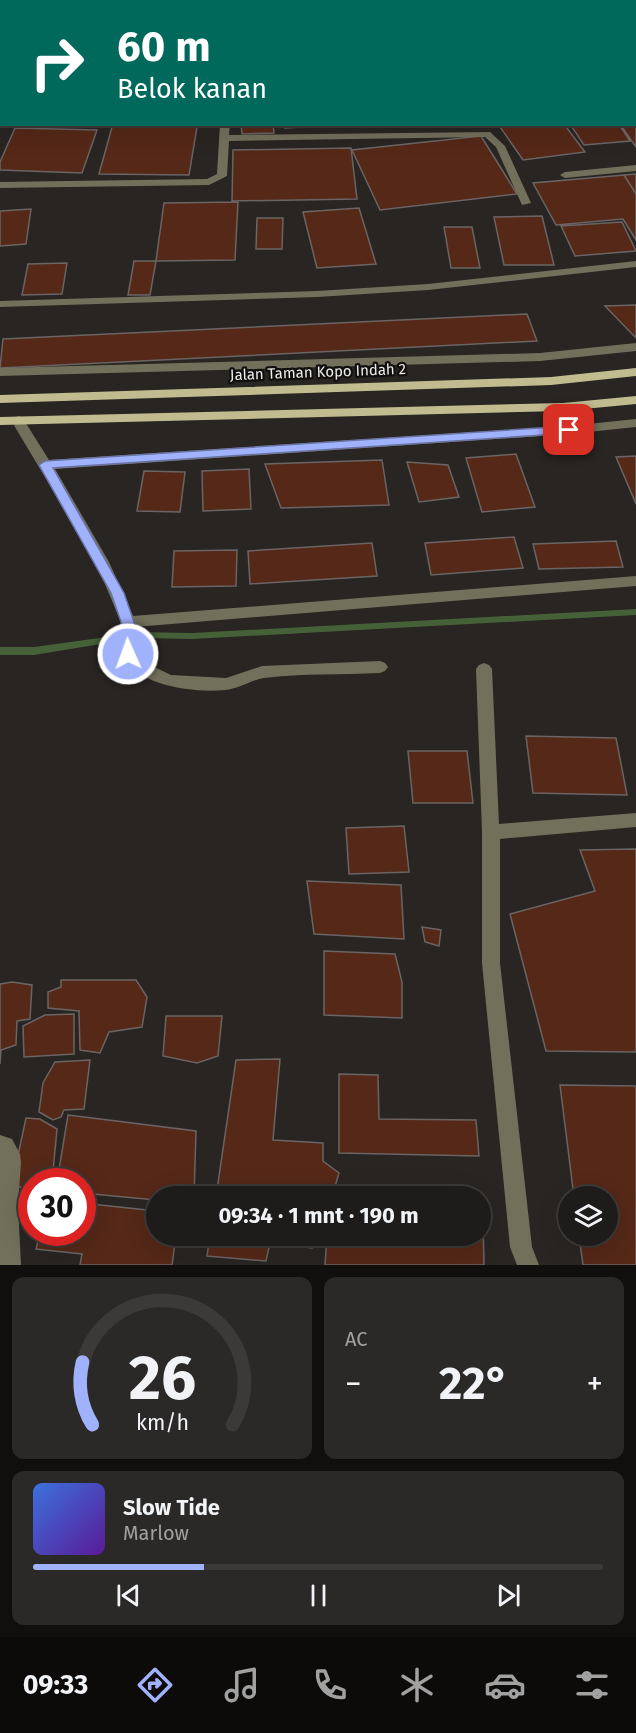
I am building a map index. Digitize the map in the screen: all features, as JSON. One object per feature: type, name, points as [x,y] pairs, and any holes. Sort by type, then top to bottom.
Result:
[{"type":"main road","name":"Jalan Taman Kopo Indah 2","points":[[0,399],[551,381],[636,372]]},
{"type":"main road","points":[[198,392],[203,417]]},
{"type":"main road","points":[[0,421],[563,407],[636,400]]},
{"type":"street","points":[[0,185],[209,182],[222,176],[225,126]]},
{"type":"street","points":[[225,138],[391,130],[487,134],[500,146],[526,203]]},
{"type":"street","points":[[565,175],[636,168]]},
{"type":"street","points":[[0,304],[317,294],[428,287],[636,264]]},
{"type":"street","points":[[0,372],[540,357],[636,347]]},
{"type":"street","points":[[18,420],[27,440],[45,465],[118,593],[128,622],[128,654],[143,668],[169,681],[226,684],[262,672],[380,667]]},
{"type":"street","points":[[45,465],[569,430],[636,423]]},
{"type":"street","points":[[128,622],[636,580]]},
{"type":"street","points":[[484,669],[491,832],[491,963],[520,1248],[528,1265]]},
{"type":"street","points":[[491,832],[636,820]]},
{"type":"street","points":[[0,1145],[5,1146],[10,1154],[7,1204],[10,1265]]},
{"type":"building","points":[[241,126],[273,126],[274,133],[242,134]]},
{"type":"building","points":[[284,126],[320,126],[285,128]]},
{"type":"building","points":[[499,126],[566,126],[585,152],[523,160]]},
{"type":"building","points":[[571,126],[620,126],[630,141],[584,145]]},
{"type":"building","points":[[621,126],[636,126],[636,147]]},
{"type":"building","points":[[112,127],[197,127],[189,175],[99,174]]},
{"type":"building","points":[[15,128],[97,130],[82,173],[0,170],[0,162]]},
{"type":"building","points":[[481,136],[517,194],[380,210],[352,150]]},
{"type":"building","points":[[351,148],[357,199],[232,201],[233,150]]},
{"type":"building","points":[[636,174],[636,194],[624,175]]},
{"type":"building","points":[[624,175],[636,194],[636,240],[623,219],[556,225],[533,183]]},
{"type":"building","points":[[238,202],[235,260],[156,261],[164,203]]},
{"type":"building","points":[[359,208],[376,264],[317,268],[303,212]]},
{"type":"building","points":[[31,209],[26,244],[0,246],[0,211]]},
{"type":"building","points":[[542,216],[554,265],[504,265],[494,217]]},
{"type":"building","points":[[257,218],[283,218],[282,249],[256,249]]},
{"type":"building","points":[[622,222],[636,251],[575,256],[561,226]]},
{"type":"building","points":[[444,227],[472,227],[480,268],[451,268]]},
{"type":"building","points":[[134,261],[156,261],[150,295],[128,295]]},
{"type":"building","points":[[67,263],[62,294],[22,295],[28,264]]},
{"type":"building","points":[[636,305],[636,338],[605,306]]},
{"type":"building","points":[[527,314],[537,341],[0,368],[3,339]]},
{"type":"building","points":[[516,454],[535,507],[482,512],[466,458]]},
{"type":"building","points":[[636,456],[636,504],[616,457]]},
{"type":"building","points":[[382,460],[389,505],[281,508],[265,464]]},
{"type":"building","points":[[407,462],[448,465],[459,497],[419,502]]},
{"type":"building","points":[[249,469],[251,509],[203,511],[202,471]]},
{"type":"building","points":[[144,471],[185,472],[180,512],[137,511]]},
{"type":"building","points":[[514,537],[523,568],[431,575],[425,543]]},
{"type":"building","points":[[616,541],[623,567],[539,569],[533,544]]},
{"type":"building","points":[[372,543],[377,576],[250,584],[248,551]]},
{"type":"building","points":[[237,550],[236,586],[172,587],[174,551]]},
{"type":"building","points":[[526,736],[616,738],[627,795],[533,793]]},
{"type":"building","points":[[408,751],[467,751],[473,803],[413,803]]},
{"type":"building","points":[[404,826],[409,872],[349,874],[346,828]]},
{"type":"building","points":[[636,849],[636,1052],[546,1051],[510,914],[595,891],[580,850]]},
{"type":"building","points":[[307,881],[401,885],[404,939],[314,934]]},
{"type":"building","points":[[422,927],[441,930],[439,946],[425,942]]},
{"type":"building","points":[[324,951],[395,954],[402,982],[402,1018],[324,1015]]},
{"type":"building","points":[[61,980],[136,980],[147,997],[142,1027],[109,1032],[100,1053],[80,1050],[79,1011],[48,1008],[48,992],[61,987]]},
{"type":"building","points":[[12,982],[32,985],[30,1019],[17,1021],[16,1045],[1,1050],[0,1064],[0,984]]},
{"type":"building","points":[[74,1014],[74,1054],[24,1057],[23,1026],[45,1015]]},
{"type":"building","points":[[166,1016],[222,1016],[218,1056],[197,1063],[163,1056]]},
{"type":"building","points":[[280,1059],[273,1140],[323,1143],[323,1161],[339,1173],[335,1186],[218,1186],[236,1060]]},
{"type":"building","points":[[90,1060],[84,1109],[64,1110],[61,1117],[53,1120],[39,1112],[43,1083],[55,1062]]},
{"type":"building","points":[[339,1074],[378,1075],[379,1119],[476,1120],[479,1156],[339,1153]]},
{"type":"building","points":[[560,1085],[636,1086],[636,1265],[583,1265],[580,1246],[618,1246],[618,1186],[573,1186]]},
{"type":"building","points":[[68,1115],[196,1131],[194,1186],[146,1186],[146,1199],[96,1194],[96,1168],[59,1168]]},
{"type":"building","points":[[26,1118],[40,1119],[57,1129],[53,1168],[18,1168],[18,1186],[12,1183]]},
{"type":"building","points":[[96,1205],[146,1210],[146,1246],[175,1246],[172,1265],[80,1265],[82,1254],[36,1249],[37,1246],[96,1246]]},
{"type":"building","points":[[208,1246],[269,1246],[266,1261],[207,1256]]},
{"type":"building","points":[[326,1246],[484,1246],[484,1265],[325,1265]]},
{"type":"waterway","points":[[138,635],[192,636],[636,612]]},
{"type":"waterway","points":[[0,651],[34,651],[107,640]]},
{"type":"route","points":[[128,654],[128,622],[118,593],[45,465],[569,430]]}]
